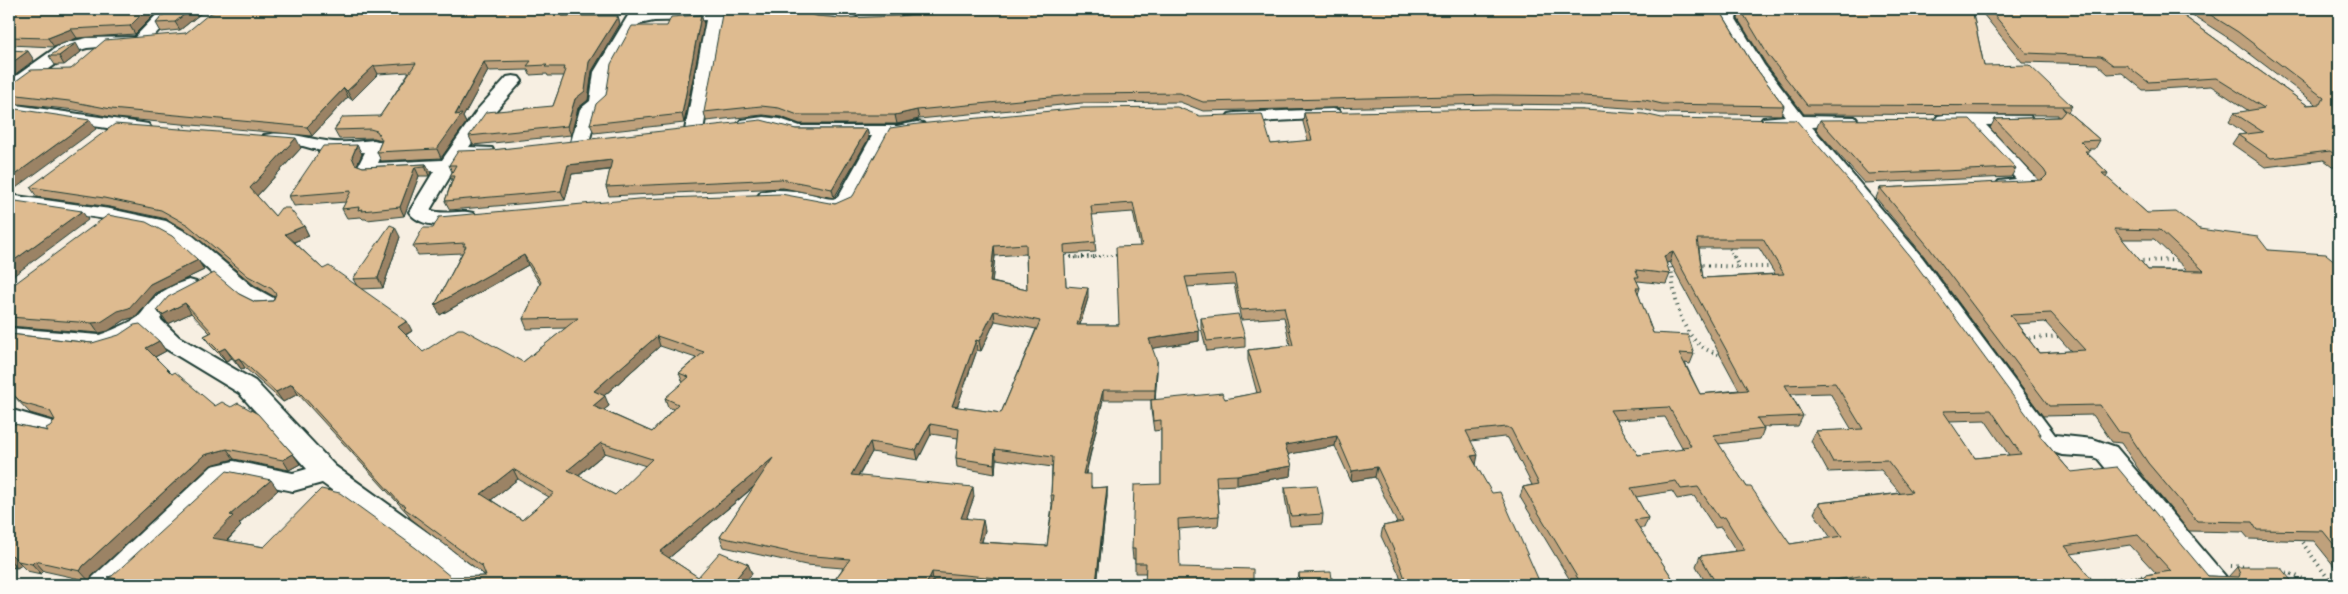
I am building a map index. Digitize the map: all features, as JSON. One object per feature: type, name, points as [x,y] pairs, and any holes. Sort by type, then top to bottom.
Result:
[{"type":"street","points":[[141,40],[171,9]]},
{"type":"street","points":[[795,9],[826,18],[869,20]]},
{"type":"street","points":[[1731,9],[1728,19],[1756,67],[1798,122],[1868,190],[1915,262],[2047,441],[2066,448],[2094,447],[2107,453],[2217,585]]},
{"type":"street","points":[[580,142],[589,109],[598,104],[604,72],[637,15],[717,13],[702,129],[762,122],[780,124],[798,131],[884,131],[938,124]]},
{"type":"street","points":[[9,89],[56,54],[77,45],[166,39]]},
{"type":"street","points":[[86,58],[107,42]]},
{"type":"street","points":[[28,53],[56,54]]},
{"type":"street","points":[[32,72],[64,73]]},
{"type":"street","points":[[489,215],[441,219],[426,217],[419,212],[452,159],[484,113],[513,81]]},
{"type":"street","points":[[9,109],[75,117],[116,126],[185,126]]},
{"type":"street","points":[[1216,118],[1346,114]]},
{"type":"street","points":[[1922,120],[2039,120]]},
{"type":"street","points":[[1971,120],[2030,183],[2025,185],[1989,186]]},
{"type":"street","points":[[1753,122],[1865,121]]},
{"type":"street","points":[[101,137],[116,126]]},
{"type":"street","points":[[746,197],[783,196],[836,206],[841,205],[846,201],[884,131]]},
{"type":"street","points":[[255,138],[303,141],[328,147],[374,146],[376,148],[367,166],[368,170],[505,150]]},
{"type":"street","points":[[561,144],[599,140]]},
{"type":"street","points":[[12,201],[38,184]]},
{"type":"street","points":[[12,201],[110,215],[159,225],[186,240],[223,270],[246,292],[269,306]]},
{"type":"street","points":[[86,232],[110,215]]},
{"type":"street","points":[[146,324],[159,305],[165,300],[223,270]]},
{"type":"street","points":[[9,335],[99,343],[117,338],[134,327],[152,324],[171,342],[247,387],[326,473],[432,549],[477,585]]},
{"type":"street","points":[[9,418],[49,429]]},
{"type":"street","points":[[102,585],[221,473],[234,470],[293,482],[326,473]]},
{"type":"path","points":[[1060,247],[1067,256],[1074,258],[1127,254]]},
{"type":"path","points":[[1662,264],[1671,265]]},
{"type":"path","points":[[2292,530],[2332,585]]},
{"type":"building","points":[[9,9],[147,9],[130,26],[71,29],[48,38],[9,37]]},
{"type":"building","points":[[169,9],[191,9],[175,22],[156,23]]},
{"type":"building","points":[[221,9],[562,9],[562,16],[618,16],[589,62],[585,91],[575,99],[567,126],[469,136],[486,112],[553,106],[566,70],[563,70],[564,67],[545,67],[547,65],[527,66],[531,61],[484,62],[455,115],[462,114],[437,149],[377,152],[382,140],[377,131],[370,129],[334,130],[343,117],[380,116],[416,63],[374,66],[347,91],[344,88],[307,127],[111,109],[69,101],[9,94],[9,86],[31,70],[71,69],[105,40],[186,33],[209,14]]},
{"type":"building","points":[[723,9],[794,9],[817,16],[842,18],[899,16],[954,9],[1192,11],[1219,9],[1722,9],[1721,12],[1750,60],[1784,106],[1662,104],[1645,100],[1584,96],[1494,95],[1203,102],[1180,93],[1081,94],[917,110],[895,115],[798,115],[779,108],[761,106],[704,112]]},
{"type":"building","points":[[1741,9],[1972,9],[1984,66],[2029,65],[2072,106],[1807,105],[1768,55]]},
{"type":"building","points":[[1989,9],[2174,9],[2307,105],[2321,104],[2324,98],[2238,32],[2201,9],[2333,9],[2339,12],[2339,157],[2330,151],[2271,158],[2238,135],[2263,132],[2234,113],[2264,108],[2216,78],[2148,82],[2126,65],[2113,65],[2101,56],[2026,53]]},
{"type":"building","points":[[701,15],[682,114],[590,124],[596,104],[606,95],[611,64],[632,26],[667,26],[671,17]]},
{"type":"building","points":[[76,43],[59,56],[49,56],[63,48]]},
{"type":"building","points":[[9,50],[28,51],[9,65]]},
{"type":"building","points":[[1177,107],[1200,116],[1262,114],[1271,144],[1312,140],[1304,113],[1494,109],[1584,110],[1644,114],[1662,118],[1796,120],[1854,187],[1911,258],[2041,434],[2038,434],[2071,472],[2117,467],[2208,576],[2239,577],[2240,574],[2237,567],[2280,567],[2295,585],[1874,585],[1866,575],[1815,583],[1817,585],[1717,585],[1700,556],[1745,550],[1725,517],[1719,518],[1698,487],[1681,489],[1676,481],[1631,488],[1648,518],[1634,520],[1677,585],[1591,585],[1588,580],[1580,582],[1523,487],[1539,484],[1511,429],[1507,427],[1466,431],[1478,455],[1471,456],[1492,493],[1500,492],[1540,583],[1525,585],[1407,585],[1383,526],[1403,522],[1377,467],[1352,471],[1337,436],[1285,445],[1292,466],[1237,475],[1216,476],[1219,516],[1178,519],[1180,567],[1253,569],[1253,585],[1145,585],[1146,563],[1135,563],[1135,549],[1132,549],[1134,485],[1161,484],[1161,420],[1153,421],[1151,400],[1222,393],[1225,399],[1261,392],[1248,350],[1293,345],[1284,307],[1241,310],[1234,274],[1185,277],[1199,331],[1149,339],[1157,361],[1155,390],[1103,390],[1083,474],[1091,474],[1091,488],[1107,487],[1096,583],[1091,583],[1091,585],[995,585],[997,578],[932,572],[926,585],[831,585],[850,559],[803,555],[720,537],[773,458],[660,552],[698,577],[720,552],[748,564],[733,582],[742,585],[158,585],[107,577],[112,576],[227,471],[271,480],[230,515],[233,516],[212,538],[264,547],[321,489],[340,493],[416,548],[451,577],[486,576],[482,566],[404,508],[406,506],[400,503],[292,384],[276,392],[239,358],[235,360],[225,348],[219,351],[204,336],[212,332],[185,303],[162,315],[157,310],[168,297],[214,273],[239,294],[255,302],[273,301],[276,294],[272,289],[248,276],[188,225],[161,210],[104,198],[30,187],[115,124],[296,138],[250,188],[275,216],[281,208],[289,208],[304,226],[285,234],[323,269],[329,266],[407,321],[398,327],[423,352],[458,329],[463,329],[523,362],[578,318],[523,319],[541,282],[524,255],[435,305],[466,246],[463,246],[465,243],[413,246],[423,228],[433,228],[439,217],[638,199],[781,194],[835,204],[853,196],[890,128],[1082,108]],"holes":[[[1133,203],[1142,246],[1116,247],[1119,325],[1077,325],[1088,288],[1066,286],[1064,245],[1096,242],[1091,206]],[[1697,239],[1763,239],[1784,274],[1703,278]],[[1026,244],[1027,290],[990,282],[994,246]],[[1673,252],[1748,390],[1700,394],[1679,353],[1694,354],[1688,335],[1653,333],[1636,288],[1640,288],[1635,277],[1639,277],[1636,270],[1670,274],[1664,256]],[[994,311],[1040,321],[1001,413],[952,406],[976,340],[979,341]],[[657,336],[704,352],[679,373],[689,377],[665,398],[678,404],[652,432],[593,406],[605,396],[594,391]],[[1835,383],[1863,429],[1816,431],[1833,462],[1887,460],[1912,492],[1819,503],[1842,536],[1790,544],[1751,487],[1747,487],[1713,435],[1764,429],[1757,418],[1803,416],[1785,385]],[[1669,407],[1691,446],[1682,447],[1684,449],[1638,455],[1610,410]],[[1991,410],[2021,454],[1975,458],[1943,411]],[[930,424],[959,429],[956,458],[994,464],[995,449],[1053,457],[1051,495],[1054,495],[1047,546],[978,542],[983,520],[961,518],[973,487],[851,475],[870,442],[916,450]],[[601,443],[652,459],[615,495],[568,470]],[[513,469],[554,493],[522,520],[481,494]],[[2138,535],[2171,571],[2095,583],[2065,546]]]},
{"type":"building","points":[[2062,107],[2100,140],[2080,141],[2090,151],[2085,151],[2108,173],[2102,173],[2147,213],[2176,212],[2199,229],[2258,237],[2268,250],[2326,254],[2336,262],[2339,262],[2339,551],[2323,531],[2257,530],[2252,522],[2197,521],[2148,463],[2128,433],[2119,432],[2100,405],[2049,406],[1928,246],[1880,188],[2042,180],[2047,175],[2044,170],[1995,119],[2060,117],[2065,111]],"holes":[[[2114,229],[2160,230],[2204,271],[2148,270]],[[2051,313],[2085,350],[2039,353],[2010,315]]]},
{"type":"building","points":[[9,108],[90,120],[9,179]]},
{"type":"building","points":[[1970,119],[2016,168],[1868,174],[1820,120]]},
{"type":"building","points":[[761,120],[796,129],[867,129],[832,189],[781,179],[606,187],[612,160],[568,165],[561,191],[445,201],[454,176],[450,176],[456,165],[449,165],[458,151],[492,150]]},
{"type":"building","points":[[357,145],[352,157],[355,164],[363,167],[426,164],[425,166],[415,167],[400,207],[362,211],[363,209],[358,210],[359,207],[342,209],[351,191],[289,196],[323,146]]},
{"type":"building","points":[[9,200],[82,211],[9,264]]},
{"type":"building","points":[[108,215],[146,222],[172,236],[198,260],[150,284],[129,308],[118,311],[101,322],[9,317],[9,288]]},
{"type":"building","points":[[390,225],[395,227],[378,278],[353,279]]},
{"type":"building","points":[[1238,314],[1245,337],[1207,341],[1201,318]]},
{"type":"building","points":[[140,324],[159,341],[146,348],[172,374],[175,372],[215,406],[222,402],[231,407],[238,403],[258,414],[293,454],[283,460],[227,449],[204,455],[83,566],[80,571],[35,561],[32,564],[18,561],[12,555],[9,558],[9,423],[48,431],[46,428],[55,420],[50,411],[22,403],[9,390],[9,334],[92,343],[119,335],[134,325]]},
{"type":"building","points":[[1317,485],[1323,514],[1291,516],[1285,487]]},
{"type":"building","points":[[1331,572],[1333,585],[1300,585],[1299,573]]}]
